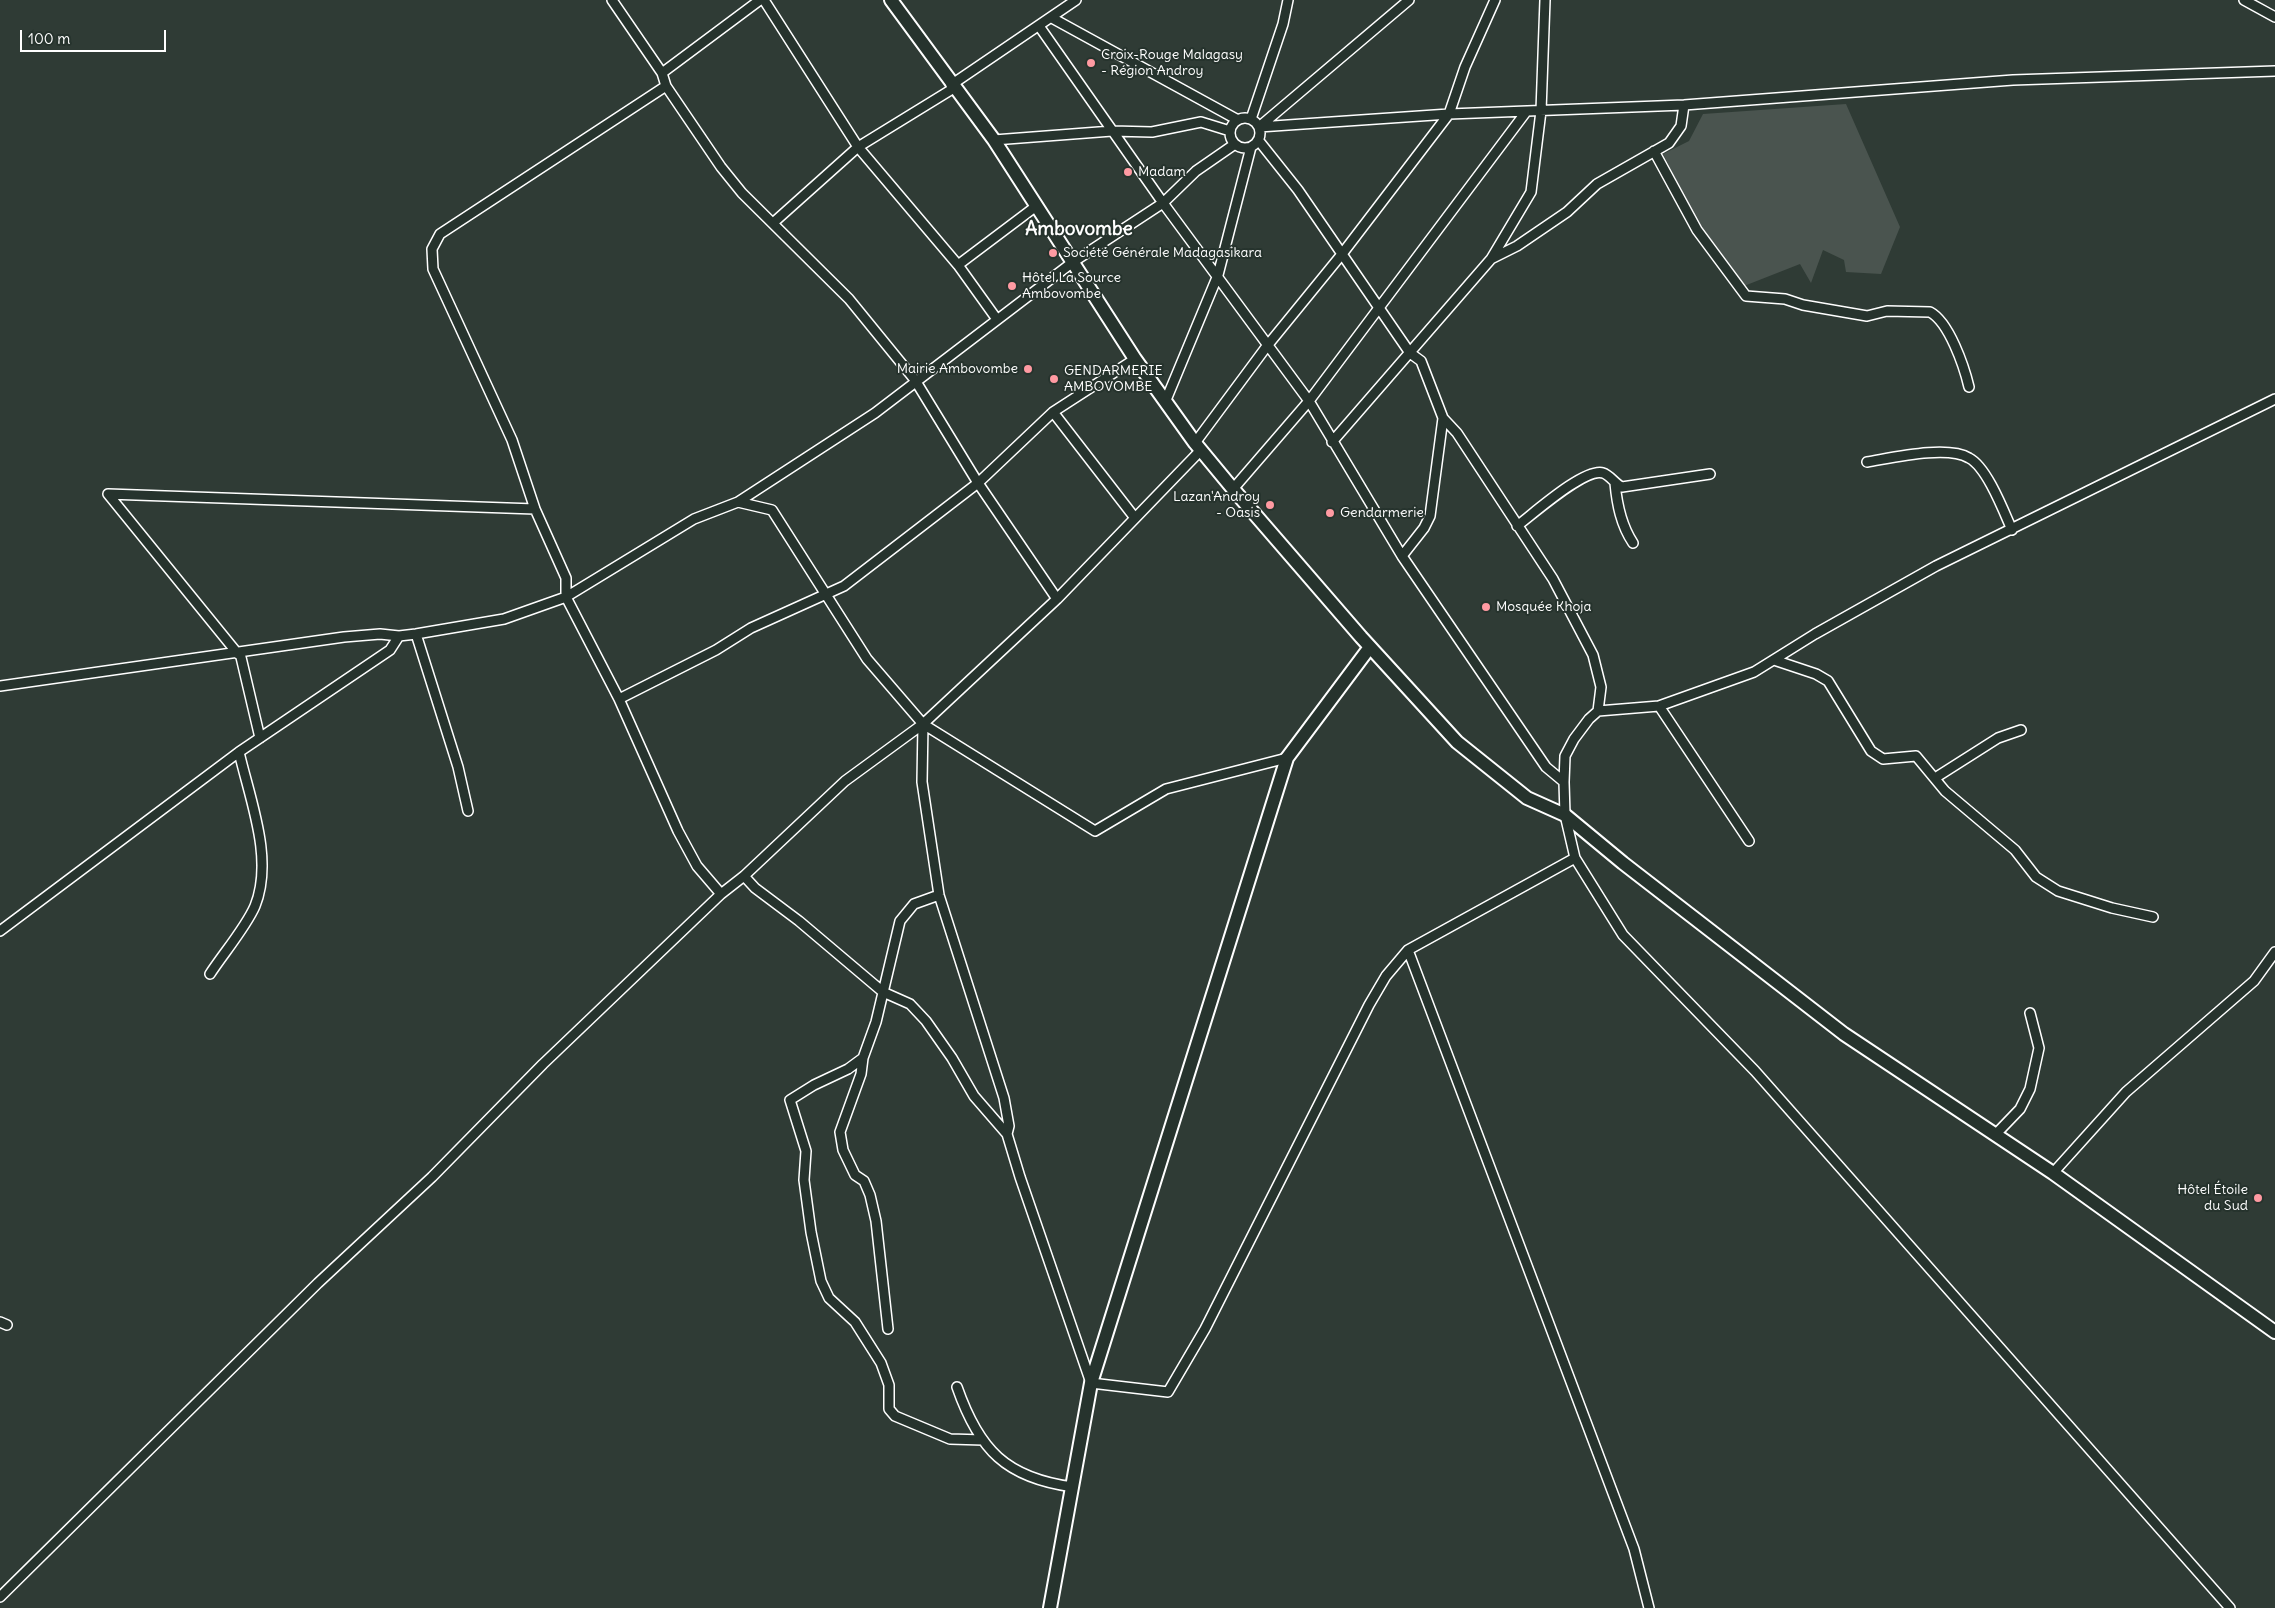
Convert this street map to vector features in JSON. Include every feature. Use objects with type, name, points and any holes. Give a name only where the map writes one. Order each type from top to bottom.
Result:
[{"type":"main road","points":[[891,0],[952,86],[994,140],[1135,359],[1198,446],[1370,647],[1458,742],[1527,798],[1565,815],[1623,863],[1844,1034],[2053,1173],[2275,1332]]},
{"type":"main road","points":[[1050,1608],[1091,1383],[1287,758],[1370,647]]},
{"type":"street","points":[[612,0],[662,73],[666,86],[726,174],[756,209],[774,223],[848,299],[915,380],[978,483],[1057,599]]},
{"type":"street","points":[[662,73],[760,0]]},
{"type":"street","points":[[764,0],[858,147],[958,265],[996,318]]},
{"type":"street","points":[[774,223],[858,147],[952,86],[1076,0]]},
{"type":"street","points":[[1251,119],[1283,24],[1288,0]]},
{"type":"street","points":[[1166,400],[1218,275],[1259,127],[1410,0]]},
{"type":"street","points":[[0,1597],[318,1283],[432,1177],[543,1064],[721,894],[744,876],[845,781],[923,724],[1057,599],[1135,518],[1198,446],[1267,346],[1342,254],[1449,114],[1465,67],[1495,0]]},
{"type":"street","points":[[1332,442],[1491,259],[1531,192],[1541,111],[1546,0]]},
{"type":"street","points":[[2244,0],[2275,17]]},
{"type":"street","points":[[1052,18],[1238,120],[1251,119],[1259,127],[1449,114],[1684,105],[2013,80],[2275,71]]},
{"type":"street","points":[[1040,26],[1112,131],[1218,275],[1267,346],[1309,401],[1402,556],[1546,767],[1564,782]]},
{"type":"street","points":[[666,86],[440,234],[432,248],[433,269],[512,440],[535,509],[566,578],[566,597],[619,699],[678,831],[697,866],[721,894]]},
{"type":"street","points":[[1491,259],[1517,246],[1568,212],[1597,184],[1669,143],[1681,126],[1684,105]]},
{"type":"street","points":[[1233,489],[1309,401],[1526,112]]},
{"type":"street","points":[[1238,120],[1230,131],[1231,138],[1235,144],[1240,147],[1255,144]]},
{"type":"street","points":[[994,140],[1112,131],[1152,132],[1201,122],[1230,131]]},
{"type":"street","points":[[0,686],[344,637],[416,634],[504,620],[566,597],[694,518],[738,502],[875,412],[996,318],[1073,262],[1164,203],[1196,171],[1235,144]]},
{"type":"street","points":[[1255,144],[1298,190],[1410,353],[1421,361],[1443,418],[1457,433],[1553,579],[1593,655],[1601,687],[1598,711]]},
{"type":"street","points":[[1654,151],[1697,230],[1746,296],[1785,299],[1803,305],[1867,316],[1887,311],[1930,312],[1937,315],[1946,330],[1964,368],[1969,386]]},
{"type":"street","points":[[958,265],[1035,206]]},
{"type":"street","points":[[619,699],[716,650],[751,628],[844,586],[978,483],[1053,412],[1135,359]]},
{"type":"street","points":[[2230,1608],[1754,1071],[1623,935],[1575,858],[1565,815],[1564,782],[1565,756],[1574,739],[1589,719],[1598,711],[1659,706],[1754,672],[1815,634],[1936,566],[2275,399]]},
{"type":"street","points":[[1053,412],[1135,518]]},
{"type":"street","points":[[1402,556],[1424,528],[1430,516],[1443,418]]},
{"type":"street","points":[[1867,462],[1901,456],[1949,453],[1970,458],[1981,469],[2012,530]]},
{"type":"street","points":[[1517,526],[1587,476],[1603,473],[1622,487],[1710,474]]},
{"type":"street","points":[[1615,483],[1616,501],[1624,530],[1633,543]]},
{"type":"street","points":[[260,738],[239,653],[108,494],[535,509]]},
{"type":"street","points":[[738,502],[772,510],[867,659],[923,724],[1094,831],[1166,789],[1287,758]]},
{"type":"street","points":[[416,634],[458,767],[468,811]]},
{"type":"street","points":[[0,931],[239,752],[390,650],[399,636]]},
{"type":"street","points":[[1774,660],[1816,674],[1828,681],[1870,752],[1883,759],[1916,756],[1945,790],[2014,850],[2036,877],[2058,891],[2112,908],[2153,917]]},
{"type":"street","points":[[1659,706],[1749,840]]},
{"type":"street","points":[[923,724],[922,782],[939,895],[1004,1098],[1009,1126],[1007,1134]]},
{"type":"street","points":[[1935,778],[1998,738],[2021,730]]},
{"type":"street","points":[[210,974],[254,908],[263,880],[263,854],[239,752]]},
{"type":"street","points":[[744,876],[755,888],[799,921],[883,992],[910,1004],[926,1021],[952,1058],[974,1096],[1007,1134],[1091,1383],[1168,1392],[1205,1329],[1369,1005],[1386,976],[1408,950],[1575,858]]},
{"type":"street","points":[[888,1329],[876,1221],[870,1195],[864,1181],[855,1175],[843,1150],[840,1132],[861,1074],[863,1058],[883,992],[900,921],[914,904],[939,895]]},
{"type":"street","points":[[1408,950],[1634,1549],[1649,1608]]},
{"type":"street","points":[[2053,1173],[2126,1092],[2254,981],[2275,952]]},
{"type":"street","points":[[1995,1135],[2020,1109],[2030,1089],[2040,1048],[2030,1012]]},
{"type":"street","points":[[863,1058],[790,1100],[806,1152],[804,1180],[811,1232],[821,1282],[829,1298],[855,1322],[881,1363],[889,1385],[889,1409],[895,1416],[950,1439],[983,1440]]},
{"type":"street","points":[[957,1387],[967,1416],[998,1460],[1023,1475],[1054,1484],[1073,1487]]},
{"type":"shaded area","points":[[1846,104],[1900,227],[1881,274],[1846,272],[1844,260],[1823,250],[1811,283],[1800,264],[1744,286],[1701,229],[1663,154],[1689,141],[1703,114]]},
{"type":"place","name":"Croix-Rouge Malagasy - Région Androy","points":[[1091,63]]},
{"type":"place","name":"Madam","points":[[1128,172]]},
{"type":"place","name":"Société Générale Madagasikara","points":[[1053,253]]},
{"type":"place","name":"Hôtel La Source Ambovombe","points":[[1012,286]]},
{"type":"place","name":"Mairie Ambovombe","points":[[1028,369]]},
{"type":"place","name":"GENDARMERIE AMBOVOMBE","points":[[1054,379]]},
{"type":"place","name":"Lazan'Androy - Oasis","points":[[1270,505]]},
{"type":"place","name":"Gendarmerie","points":[[1330,513]]},
{"type":"place","name":"Mosquée Khoja","points":[[1486,607]]},
{"type":"place","name":"Hôtel Étoile du Sud","points":[[2258,1198]]},
{"type":"district","name":"Ambovombe","points":[[1079,230]]}]
